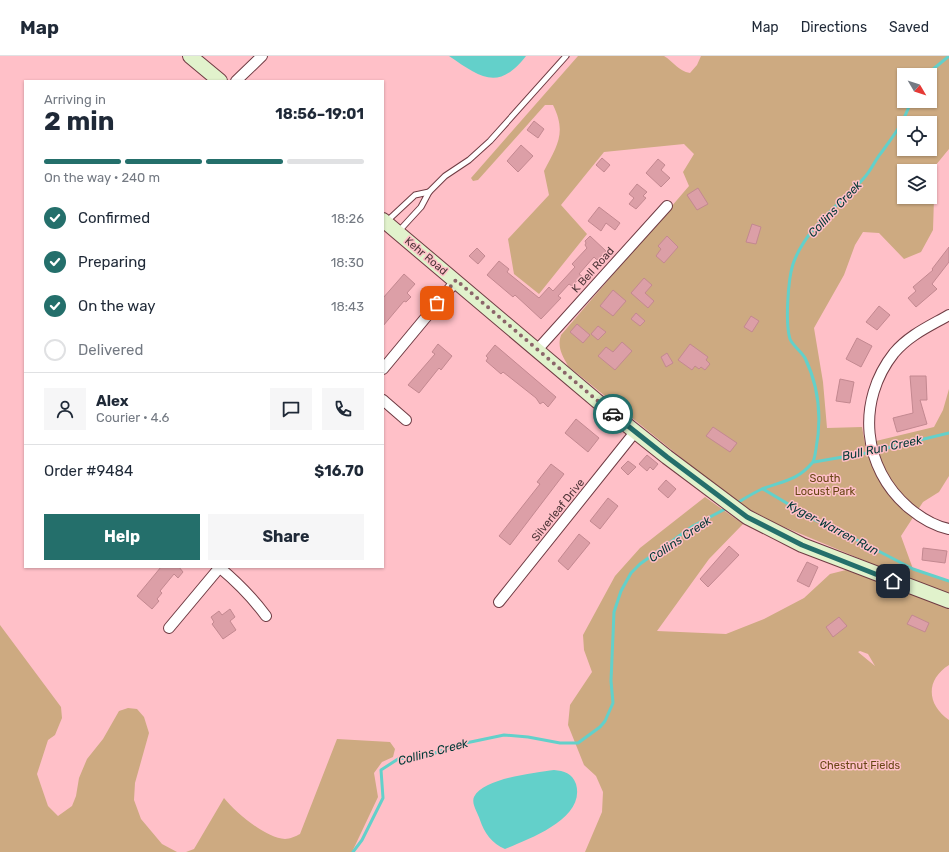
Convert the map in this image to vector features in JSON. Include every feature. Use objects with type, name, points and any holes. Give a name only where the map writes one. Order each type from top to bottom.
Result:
[{"type":"street","points":[[190,56],[219,80]]},
{"type":"street","points":[[237,80],[262,56]]},
{"type":"street","name":"K Bell Road","points":[[537,350],[667,206]]},
{"type":"street","name":"Kehr Road","points":[[384,221],[635,432],[747,517],[802,545],[949,601]]},
{"type":"street","points":[[384,368],[456,280]]},
{"type":"street","points":[[949,315],[925,328],[902,344],[882,372],[870,402],[869,429],[875,459],[888,485],[912,510],[933,524],[949,529]]},
{"type":"street","points":[[384,401],[406,420]]},
{"type":"street","name":"Silverleaf Drive","points":[[499,602],[635,432]]},
{"type":"street","points":[[169,628],[218,568]]},
{"type":"street","points":[[220,568],[245,590],[266,616]]},
{"type":"lane","points":[[398,232],[421,207],[429,192],[445,176],[469,160],[490,141],[566,56]]},
{"type":"lane","points":[[384,221],[415,195],[429,192]]},
{"type":"green space","name":"South Locust Park","points":[[578,56],[664,56],[679,68],[690,73],[697,65],[701,56],[949,56],[949,149],[937,164],[897,164],[897,204],[934,204],[933,230],[921,252],[904,259],[879,233],[863,232],[855,245],[844,275],[814,328],[823,382],[827,428],[862,427],[866,449],[878,447],[876,441],[934,427],[943,410],[949,389],[949,476],[939,492],[923,502],[901,536],[913,569],[949,581],[949,596],[777,524],[747,508],[705,477],[568,366],[562,355],[560,347],[561,335],[689,186],[683,172],[694,154],[684,144],[604,152],[561,205],[587,234],[539,294],[514,274],[508,239],[549,195],[544,171],[556,147],[560,132],[557,115],[553,105],[545,105],[478,180],[473,181],[471,178]]},
{"type":"green space","name":"Chestnut Fields","points":[[705,497],[743,524],[709,559],[657,631],[726,634],[764,619],[804,598],[830,574],[846,570],[949,607],[949,665],[941,671],[936,678],[932,692],[936,707],[949,720],[949,852],[585,852],[602,812],[603,792],[596,776],[584,765],[568,725],[570,705],[592,672],[584,650],[583,635],[615,576],[640,548]],"holes":[[[860,651],[868,654],[875,666],[858,652]]]},
{"type":"green space","points":[[0,625],[61,707],[62,718],[55,735],[48,740],[37,774],[48,806],[58,816],[72,806],[76,796],[79,778],[87,759],[103,739],[119,711],[128,708],[137,709],[144,717],[149,733],[135,783],[134,800],[141,819],[162,844],[177,852],[0,852]]},
{"type":"green space","points":[[337,739],[390,742],[395,749],[393,757],[382,762],[374,773],[378,797],[352,852],[186,852],[194,849],[224,798],[236,811],[252,824],[277,838],[291,838],[300,834]]},
{"type":"water","points":[[449,56],[526,56],[507,74],[498,77],[489,77],[480,75],[470,70]]},
{"type":"water","points":[[554,770],[567,773],[572,777],[576,784],[577,796],[572,808],[553,826],[527,840],[505,849],[500,847],[486,833],[474,806],[474,797],[479,791],[488,785],[498,781]]},
{"type":"building","points":[[534,121],[544,129],[538,138],[527,130]]},
{"type":"building","points":[[521,145],[533,156],[518,172],[507,161]]},
{"type":"building","points":[[602,158],[610,165],[604,172],[596,165]]},
{"type":"building","points":[[658,159],[665,165],[661,170],[670,178],[661,187],[646,173]]},
{"type":"building","points":[[637,184],[647,192],[643,196],[646,198],[636,209],[629,204],[634,198],[629,194]]},
{"type":"building","points":[[698,188],[708,204],[697,210],[687,195]]},
{"type":"building","points":[[599,207],[620,223],[615,230],[606,223],[601,231],[588,221]]},
{"type":"building","points":[[752,224],[761,227],[756,244],[746,242]]},
{"type":"building","points":[[590,236],[606,251],[597,260],[594,257],[579,274],[582,276],[572,286],[569,284],[558,296],[561,298],[541,319],[515,295],[513,297],[487,275],[499,261],[509,269],[507,272],[539,298],[549,287],[553,291],[575,267],[572,264],[587,248],[585,241]]},
{"type":"building","points":[[667,236],[678,247],[664,263],[656,256],[661,249],[658,246]]},
{"type":"building","points":[[949,247],[949,262],[932,284],[937,289],[916,307],[908,298],[916,291],[913,287],[933,270],[932,269]]},
{"type":"building","points":[[477,248],[485,256],[478,264],[469,256]]},
{"type":"building","points":[[404,274],[415,284],[407,293],[411,297],[406,302],[404,301],[384,325],[384,297]]},
{"type":"building","points":[[644,278],[652,285],[645,293],[654,301],[648,308],[631,293]]},
{"type":"building","points":[[613,290],[626,301],[613,316],[600,306]]},
{"type":"building","points":[[879,306],[890,315],[877,330],[866,322]]},
{"type":"building","points":[[636,313],[645,321],[640,326],[631,319]]},
{"type":"building","points":[[751,316],[759,321],[752,332],[744,327]]},
{"type":"building","points":[[577,324],[590,335],[583,343],[570,332]]},
{"type":"building","points":[[598,326],[606,332],[598,340],[591,334]]},
{"type":"building","points":[[857,338],[872,346],[861,367],[846,359]]},
{"type":"building","points":[[622,342],[632,351],[615,370],[598,356],[606,347],[613,352]]},
{"type":"building","points":[[438,344],[452,356],[441,370],[439,368],[419,393],[408,385],[435,354],[432,352]]},
{"type":"building","points":[[690,344],[708,357],[706,360],[710,364],[705,370],[701,367],[699,369],[695,366],[692,370],[678,360]]},
{"type":"building","points":[[495,345],[556,397],[548,407],[543,402],[540,404],[536,398],[503,372],[501,374],[486,361],[488,358],[486,356]]},
{"type":"building","points":[[667,353],[673,363],[666,367],[661,357]]},
{"type":"building","points":[[910,376],[926,376],[927,400],[920,400],[927,424],[897,432],[893,418],[913,413]]},
{"type":"building","points":[[840,379],[854,382],[850,403],[836,401]]},
{"type":"building","points":[[576,419],[599,438],[588,452],[565,433]]},
{"type":"building","points":[[713,427],[737,443],[730,452],[706,436]]},
{"type":"building","points":[[647,455],[658,464],[653,470],[650,467],[647,471],[639,464]]},
{"type":"building","points":[[628,461],[636,467],[628,475],[621,468]]},
{"type":"building","points":[[551,464],[564,474],[510,545],[499,536],[540,484],[537,482]]},
{"type":"building","points":[[666,480],[676,489],[668,498],[658,489]]},
{"type":"building","points":[[608,498],[618,506],[600,529],[590,521]]},
{"type":"building","points":[[579,534],[590,543],[568,570],[558,561]]},
{"type":"building","points":[[729,546],[739,555],[708,587],[700,579]]},
{"type":"building","points":[[923,548],[947,551],[945,563],[922,560]]},
{"type":"building","points":[[807,562],[818,567],[809,587],[797,581]]},
{"type":"building","points":[[160,568],[180,568],[183,572],[178,578],[174,574],[160,591],[162,593],[157,599],[159,601],[152,609],[137,596]]},
{"type":"building","points":[[230,609],[235,617],[230,621],[236,630],[223,639],[212,624],[214,622],[211,617],[219,611],[222,615]]},
{"type":"building","points":[[912,615],[929,623],[925,632],[907,624]]},
{"type":"building","points":[[839,617],[847,626],[833,637],[826,627]]},
{"type":"waterway","name":"Collins Creek","points":[[934,68],[949,56]]},
{"type":"waterway","name":"Collins Creek","points":[[735,504],[762,489],[789,480],[801,474],[814,460],[819,425],[818,402],[810,369],[805,358],[791,342],[788,332],[788,302],[791,271],[799,251],[806,239],[824,217],[855,188],[869,172],[898,128],[908,108]]},
{"type":"waterway","name":"Bull Run Creek","points":[[814,462],[866,453],[949,433]]},
{"type":"waterway","name":"Kyger-Warren Run","points":[[763,489],[815,520],[913,569],[949,581]]},
{"type":"waterway","name":"Collins Creek","points":[[353,852],[362,840],[383,798],[381,770],[398,759],[429,755],[461,744],[504,735],[528,737],[560,743],[578,743],[600,727],[605,721],[613,703],[611,681],[614,612],[621,591],[631,573],[640,564],[693,526],[727,508]]},
{"type":"way so far","points":[[437,303],[456,280],[613,414]]},
{"type":"route","points":[[613,414],[719,497],[747,517],[802,545],[893,581]]}]
